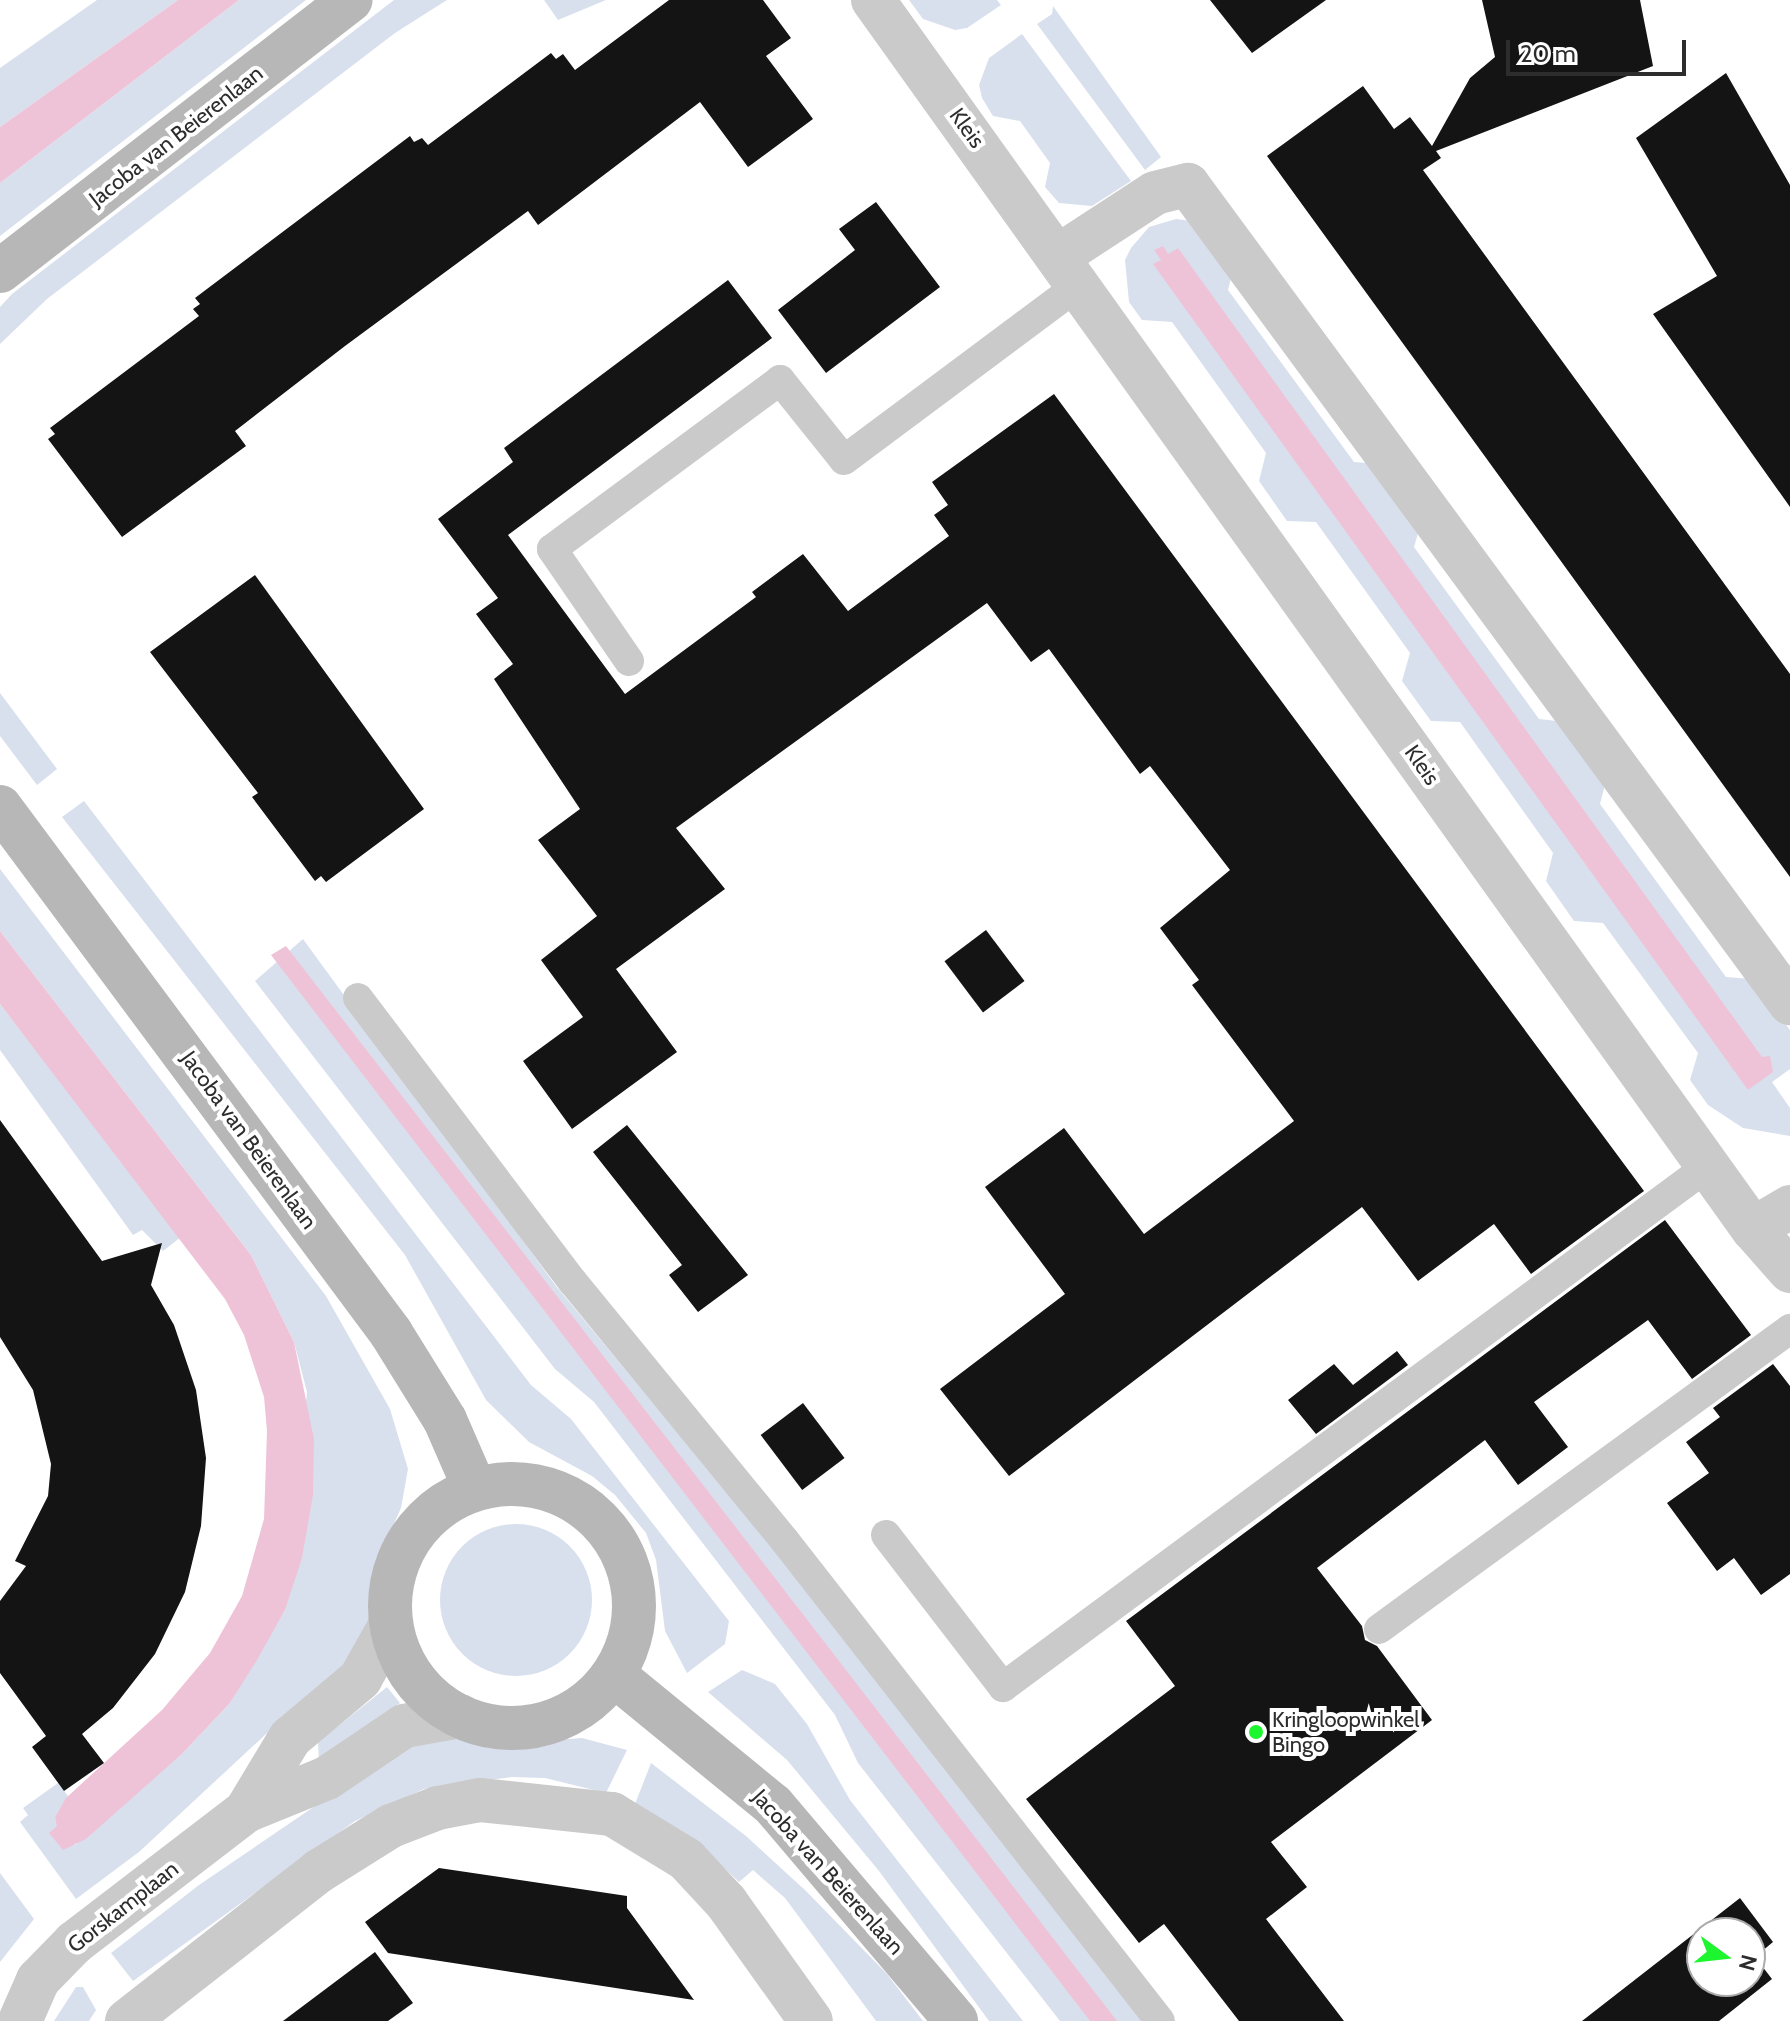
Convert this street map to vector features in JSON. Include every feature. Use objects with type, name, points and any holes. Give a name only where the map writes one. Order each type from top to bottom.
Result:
[{"type":"main road","name":"Jacoba van Beierenlaan","points":[[0,271],[351,0]]},
{"type":"main road","name":"Jacoba van Beierenlaan","points":[[0,807],[391,1333],[445,1420],[475,1489]]},
{"type":"main road","points":[[503,1482],[549,1487],[589,1508],[619,1544],[634,1587],[632,1633],[614,1675],[586,1704],[552,1723],[513,1729],[460,1716],[435,1702],[406,1668],[390,1626],[391,1586],[403,1549],[426,1517],[475,1489],[503,1482]]},
{"type":"main road","name":"Jacoba van Beierenlaan","points":[[614,1675],[773,1805],[956,2021]]},
{"type":"street","name":"Kleis","points":[[873,0],[1070,270],[1753,1229],[1790,1271]]},
{"type":"street","points":[[1070,270],[1155,193],[1188,185],[1790,1003]]},
{"type":"street","points":[[1753,1229],[1790,1207]]},
{"type":"street","name":"Gorskamplaan","points":[[246,1811],[290,1738],[360,1679],[390,1626]]},
{"type":"street","name":"Gorskamplaan","points":[[20,2021],[38,1980],[74,1943],[246,1811],[327,1778],[404,1726],[460,1716]]},
{"type":"street","points":[[127,2021],[319,1871],[391,1826],[438,1808],[480,1800],[521,1801],[612,1814],[686,1859],[726,1902],[811,2021]]},
{"type":"lane","points":[[629,661],[552,549],[780,380],[844,460],[1070,270]]},
{"type":"lane","points":[[358,998],[573,1282],[785,1541],[1160,2021]]},
{"type":"lane","points":[[886,1535],[1003,1687],[1708,1166]]},
{"type":"lane","points":[[1379,1629],[1790,1329]]},
{"type":"shaded area","points":[[97,0],[178,0],[0,127],[0,68]]},
{"type":"shaded area","points":[[178,0],[239,0],[0,183],[0,127]]},
{"type":"shaded area","points":[[239,0],[306,0],[0,236],[0,183]]},
{"type":"shaded area","points":[[394,0],[447,0],[395,33],[47,299],[0,344],[0,307],[12,294]]},
{"type":"shaded area","points":[[544,0],[606,0],[558,20]]},
{"type":"shaded area","points":[[909,0],[997,0],[1001,5],[967,28],[955,30],[923,19]]},
{"type":"shaded area","points":[[1053,6],[1161,157],[1145,170],[1037,24],[1052,14]]},
{"type":"shaded area","points":[[1022,34],[1131,181],[1092,206],[1059,203],[1045,187],[1050,163],[1020,121],[993,116],[982,98],[979,85],[989,58]]},
{"type":"shaded area","points":[[1176,219],[1191,221],[1235,263],[1228,290],[1354,462],[1381,464],[1422,520],[1414,547],[1539,719],[1566,722],[1607,777],[1600,804],[1726,977],[1752,979],[1790,1030],[1790,1069],[1772,1082],[1790,1108],[1790,1136],[1743,1128],[1708,1105],[1690,1080],[1698,1053],[1603,923],[1574,921],[1546,881],[1553,853],[1460,722],[1431,721],[1402,681],[1410,653],[1316,522],[1287,521],[1259,481],[1266,453],[1172,322],[1142,320],[1129,302],[1125,260],[1131,248],[1149,227]]},
{"type":"shaded area","points":[[1163,246],[1168,254],[1178,248],[1762,1057],[1770,1056],[1773,1072],[1748,1090],[1153,264],[1161,260],[1154,250]]},
{"type":"shaded area","points":[[0,693],[57,769],[37,785],[0,736]]},
{"type":"shaded area","points":[[84,801],[531,1385],[571,1419],[729,1621],[725,1644],[687,1673],[665,1631],[656,1560],[646,1533],[615,1495],[592,1476],[529,1442],[486,1400],[405,1255],[62,817]]},
{"type":"shaded area","points":[[0,869],[326,1296],[390,1409],[408,1469],[401,1508],[375,1566],[369,1619],[353,1654],[321,1691],[266,1734],[139,1852],[76,1899],[20,1822],[28,1815],[23,1808],[58,1783],[68,1796],[55,1817],[75,1845],[183,1753],[230,1703],[285,1610],[307,1392],[294,1342],[251,1255],[0,931]]},
{"type":"shaded area","points":[[0,931],[251,1255],[294,1342],[314,1439],[313,1495],[302,1558],[285,1610],[257,1660],[230,1703],[183,1753],[86,1839],[63,1850],[49,1833],[57,1826],[55,1817],[66,1798],[162,1710],[210,1653],[242,1596],[264,1519],[267,1431],[264,1397],[244,1335],[225,1299],[0,1004]]},
{"type":"shaded area","points":[[303,939],[556,1286],[807,1589],[1145,2021],[1060,2021],[858,1763],[835,1715],[594,1402],[555,1369],[255,981]]},
{"type":"shaded area","points":[[286,946],[1117,2021],[1090,2021],[271,955]]},
{"type":"shaded area","points":[[0,1004],[181,1237],[163,1251],[142,1230],[133,1235],[0,1050]]},
{"type":"shaded area","points":[[516,1524],[545,1530],[570,1546],[586,1571],[592,1600],[586,1629],[570,1654],[545,1670],[516,1676],[487,1670],[462,1654],[446,1629],[440,1600],[446,1571],[462,1546],[487,1530]]},
{"type":"shaded area","points":[[742,1670],[775,1684],[807,1724],[850,1800],[1023,2021],[989,2021],[879,1871],[787,1760],[708,1692]]},
{"type":"shaded area","points":[[387,1687],[400,1703],[319,1762],[318,1742]]},
{"type":"shaded area","points":[[464,1736],[505,1744],[582,1738],[627,1750],[606,1793],[545,1778],[512,1777],[424,1789],[355,1821],[133,1981],[111,1953],[199,1885],[396,1751],[425,1737]]},
{"type":"shaded area","points":[[651,1763],[746,1836],[806,1891],[887,1974],[923,2021],[876,2021],[785,1898],[753,1870],[739,1882],[697,1842],[635,1804]]},
{"type":"shaded area","points":[[0,1873],[34,1919],[0,1962]]},
{"type":"shaded area","points":[[76,1987],[83,1987],[96,2010],[89,2021],[54,2021]]},
{"type":"building","points":[[669,0],[763,0],[791,38],[766,56],[813,119],[748,167],[700,102],[538,225],[528,211],[345,346],[235,431],[246,446],[122,537],[48,439],[55,434],[50,428],[199,316],[193,309],[200,304],[195,298],[410,136],[414,142],[422,138],[428,145],[551,53],[556,59],[563,54],[575,70]]},
{"type":"building","points":[[1210,0],[1326,0],[1252,53]]},
{"type":"building","points":[[1482,0],[1640,0],[1653,66],[1436,151],[1441,158],[1423,170],[1790,674],[1790,877],[1267,156],[1363,86],[1394,129],[1410,117],[1432,146],[1470,78],[1495,57]]},
{"type":"building","points":[[1726,73],[1790,185],[1790,507],[1653,314],[1717,276],[1636,138]]},
{"type":"building","points":[[876,202],[940,287],[826,373],[778,310],[855,250],[839,229]]},
{"type":"building","points":[[728,280],[772,338],[508,535],[625,694],[756,597],[752,592],[803,554],[848,611],[949,536],[934,515],[948,505],[932,482],[1054,394],[1644,1191],[1531,1274],[1494,1224],[1418,1281],[1362,1207],[1009,1476],[940,1389],[1065,1294],[985,1187],[1064,1128],[1144,1234],[1294,1121],[1192,985],[1199,980],[1160,928],[1230,870],[1150,766],[1140,774],[1049,649],[1031,662],[987,603],[676,828],[725,889],[616,969],[677,1052],[572,1129],[523,1061],[583,1017],[541,960],[597,916],[538,840],[580,809],[494,679],[513,664],[476,614],[498,598],[438,519],[513,462],[504,448]]},
{"type":"building","points":[[255,575],[424,809],[326,882],[321,876],[315,881],[252,797],[258,793],[150,652]]},
{"type":"building","points":[[986,930],[1025,981],[983,1012],[944,961]]},
{"type":"building","points":[[0,1120],[102,1261],[162,1243],[151,1285],[174,1325],[196,1390],[206,1458],[201,1526],[185,1592],[155,1654],[113,1708],[82,1734],[104,1763],[64,1791],[32,1747],[46,1736],[0,1673],[0,1601],[26,1566],[15,1561],[48,1496],[51,1464],[33,1390],[0,1337]]},
{"type":"building","points":[[627,1125],[748,1275],[698,1312],[669,1275],[682,1265],[593,1152]]},
{"type":"building","points":[[1665,1220],[1751,1335],[1692,1379],[1648,1320],[1534,1402],[1568,1447],[1518,1485],[1485,1440],[1317,1568],[1362,1626],[1365,1640],[1377,1646],[1432,1720],[1271,1842],[1307,1887],[1266,1919],[1344,2021],[1239,2021],[1164,1924],[1139,1943],[1026,1799],[1175,1686],[1126,1621]]},
{"type":"building","points":[[1397,1351],[1408,1365],[1316,1434],[1288,1400],[1334,1364],[1353,1385]]},
{"type":"building","points":[[1773,1364],[1790,1386],[1790,1574],[1761,1595],[1734,1558],[1717,1571],[1667,1503],[1709,1473],[1686,1442],[1720,1417],[1713,1408]]},
{"type":"building","points":[[803,1403],[845,1458],[802,1490],[761,1435]]},
{"type":"building","points":[[439,1868],[627,1896],[627,1908],[694,2000],[388,1953],[365,1922]]},
{"type":"building","points":[[1740,1898],[1754,1917],[1716,1917]]},
{"type":"building","points":[[1766,1933],[1773,1942],[1766,1948]]},
{"type":"building","points":[[1686,1940],[1686,1997],[1749,1997],[1719,2021],[1582,2021]]},
{"type":"building","points":[[375,1952],[413,2003],[388,2021],[283,2021]]},
{"type":"place","name":"Kringloopwinkel Bingo","points":[[1256,1732]]}]
